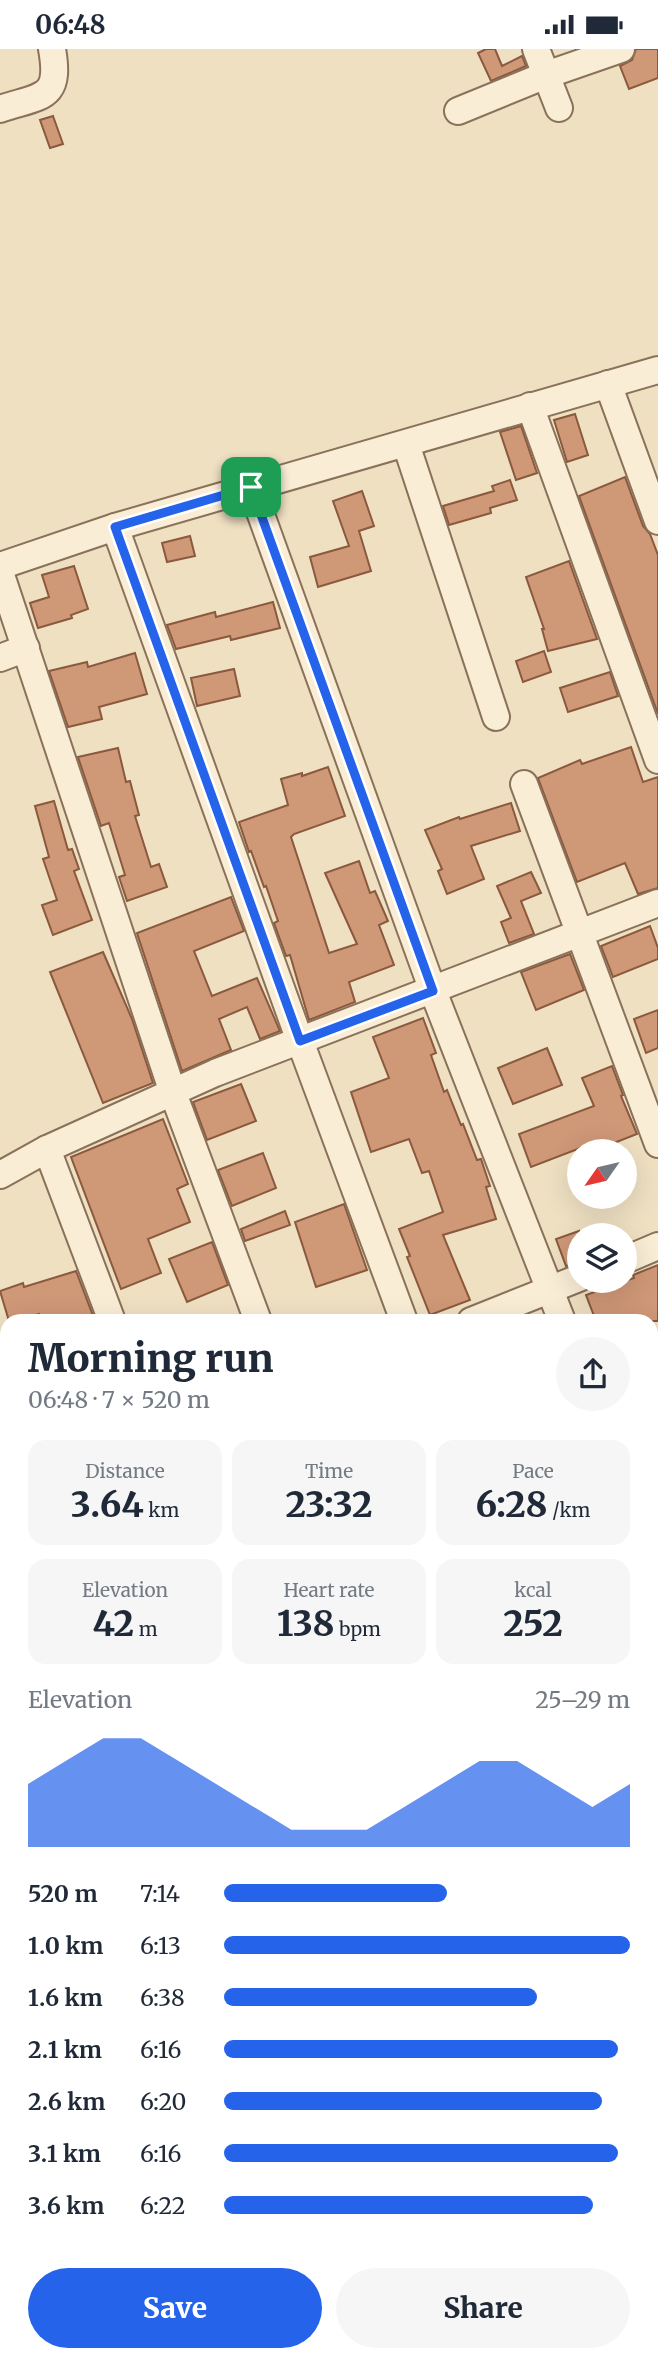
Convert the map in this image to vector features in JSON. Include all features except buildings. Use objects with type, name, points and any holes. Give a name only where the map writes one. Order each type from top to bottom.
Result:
[{"type":"street","points":[[0,109],[43,95],[49,90],[56,72],[52,49]]},
{"type":"street","points":[[536,49],[559,108]]},
{"type":"street","points":[[458,111],[546,75],[621,49]]},
{"type":"street","points":[[0,566],[115,527],[658,370]]},
{"type":"street","points":[[608,384],[658,521]]},
{"type":"street","points":[[530,406],[658,760]]},
{"type":"street","points":[[406,444],[496,717]]},
{"type":"street","points":[[251,487],[433,991],[560,1314]]},
{"type":"street","points":[[115,527],[401,1314]]},
{"type":"street","points":[[0,572],[173,1093],[255,1314]]},
{"type":"street","points":[[0,658],[26,649]]},
{"type":"street","points":[[524,784],[658,1144]]},
{"type":"street","points":[[0,1174],[47,1149],[215,1073],[658,903]]},
{"type":"street","points":[[47,1149],[109,1314]]},
{"type":"street","points":[[637,1255],[658,1246]]},
{"type":"street","points":[[489,1314],[567,1283]]},
{"type":"route","points":[[251,487],[433,991],[300,1041],[115,527],[251,487]]}]
